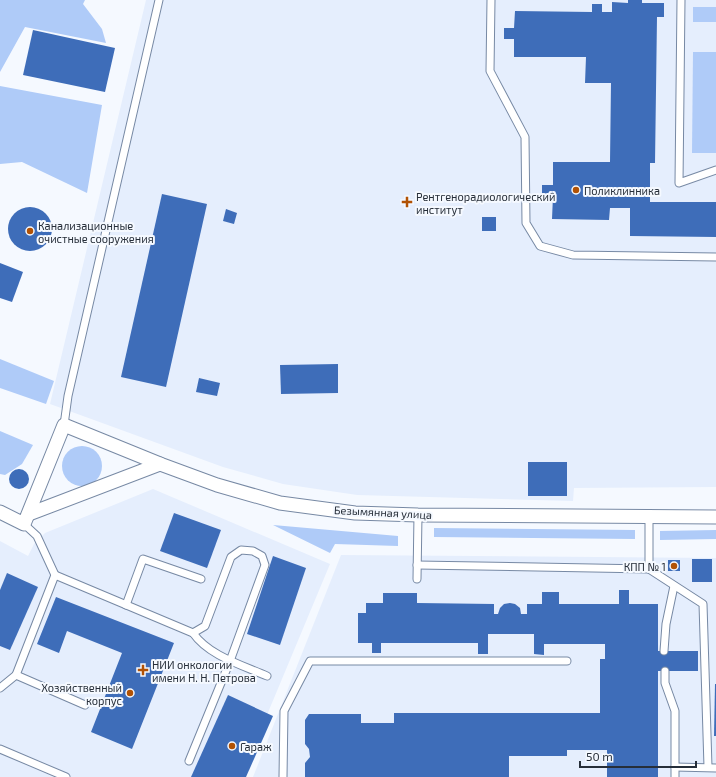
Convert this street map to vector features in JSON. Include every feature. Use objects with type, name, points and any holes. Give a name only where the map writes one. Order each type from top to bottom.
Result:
[{"type":"street","name":"Безымянная улица","points":[[64,425],[160,464],[217,485],[280,503],[355,513],[418,516],[716,517]]},
{"type":"street","points":[[27,519],[64,425]]},
{"type":"street","points":[[0,512],[27,519],[160,464]]},
{"type":"lane","points":[[64,425],[68,396],[160,0]]},
{"type":"lane","points":[[491,0],[490,71],[525,137],[526,223],[540,246],[573,255],[716,257]]},
{"type":"lane","points":[[681,0],[679,183],[716,170]]},
{"type":"lane","points":[[417,579],[418,516]]},
{"type":"lane","points":[[649,517],[649,569]]},
{"type":"lane","points":[[27,519],[37,536],[55,575],[193,633],[201,644],[230,661],[267,676]]},
{"type":"lane","points":[[189,762],[230,661],[265,565],[262,556],[253,552],[241,550],[231,557],[205,626],[193,633]]},
{"type":"lane","points":[[126,605],[143,559],[201,579]]},
{"type":"lane","points":[[417,565],[649,569],[703,604],[708,767]]},
{"type":"lane","points":[[0,688],[16,675],[55,575]]},
{"type":"lane","points":[[664,651],[666,624],[674,586]]},
{"type":"lane","points":[[283,777],[284,711],[310,661],[567,661]]},
{"type":"lane","points":[[665,671],[665,683],[675,712],[675,777]]},
{"type":"lane","points":[[16,675],[85,705]]},
{"type":"lane","points":[[0,749],[66,777]]},
{"type":"lane","points":[[675,767],[716,768]]},
{"type":"shaded area","points":[[0,0],[85,0],[83,4],[102,29],[106,43],[25,27],[0,72]]},
{"type":"shaded area","name":"Рентгенорадиологический институт","points":[[146,0],[716,0],[716,487],[574,488],[573,501],[357,495],[283,484],[223,467],[50,404]]},
{"type":"shaded area","points":[[693,7],[716,7],[716,22],[693,22]]},
{"type":"shaded area","points":[[693,52],[716,52],[716,153],[692,153]]},
{"type":"shaded area","points":[[0,86],[102,105],[87,193],[22,162],[0,164]]},
{"type":"shaded area","points":[[0,359],[54,381],[46,404],[0,388]]},
{"type":"shaded area","points":[[0,431],[33,445],[22,464],[5,475],[0,474]]},
{"type":"shaded area","points":[[86,446],[93,449],[99,455],[102,466],[101,474],[93,483],[86,486],[78,486],[71,483],[63,474],[62,462],[65,455],[74,447]]},
{"type":"shaded area","name":"НИИ онкологии имени Н. Н. Петрова","points":[[153,489],[330,564],[241,777],[0,777],[0,541],[28,556],[34,544],[45,533]]},
{"type":"shaded area","points":[[273,525],[398,536],[398,546],[335,544],[330,553]]},
{"type":"shaded area","points":[[434,528],[635,530],[635,539],[434,537]]},
{"type":"shaded area","points":[[716,530],[716,539],[660,540],[660,531]]},
{"type":"shaded area","points":[[341,555],[716,558],[716,777],[253,777]]},
{"type":"building","points":[[628,0],[642,0],[642,3],[664,3],[664,17],[657,17],[655,163],[650,163],[650,202],[716,202],[716,237],[630,236],[630,208],[610,208],[609,220],[552,219],[553,196],[542,195],[542,185],[553,185],[553,162],[610,162],[611,83],[585,83],[586,57],[514,57],[514,39],[504,39],[504,28],[514,28],[515,11],[592,12],[592,4],[602,4],[602,12],[612,12],[612,2],[628,3]]},
{"type":"building","points":[[33,30],[115,48],[105,92],[23,75]]},
{"type":"building","points":[[162,194],[207,204],[166,387],[121,377]]},
{"type":"building","name":"Канализационные очистные сооружения","points":[[30,207],[42,211],[48,217],[52,229],[48,241],[42,247],[30,251],[18,247],[12,241],[8,229],[12,217],[18,211]]},
{"type":"building","points":[[226,209],[237,213],[234,224],[223,221]]},
{"type":"building","points":[[482,217],[496,217],[496,231],[482,231]]},
{"type":"building","points":[[0,263],[23,272],[12,302],[0,298]]},
{"type":"building","points":[[338,364],[338,393],[281,394],[280,365]]},
{"type":"building","points":[[199,378],[220,383],[217,396],[196,392]]},
{"type":"building","points":[[528,462],[567,462],[567,496],[528,496]]},
{"type":"building","points":[[19,469],[26,472],[29,479],[26,486],[19,489],[12,486],[9,479],[12,472]]},
{"type":"building","points":[[174,513],[221,530],[207,568],[160,551]]},
{"type":"building","points":[[273,556],[306,568],[280,645],[247,634]]},
{"type":"building","points":[[692,559],[712,559],[712,582],[692,582]]},
{"type":"building","name":"КПП № 1","points":[[668,560],[680,560],[680,571],[668,571]]},
{"type":"building","points":[[7,573],[38,587],[10,650],[0,646],[0,590]]},
{"type":"building","points":[[619,590],[629,590],[629,604],[658,604],[658,651],[698,651],[698,671],[658,671],[658,777],[607,777],[607,750],[567,750],[567,756],[509,756],[509,777],[305,777],[305,763],[310,757],[309,749],[305,744],[305,720],[309,714],[361,714],[361,723],[394,723],[394,713],[600,713],[600,659],[605,659],[605,644],[544,644],[544,655],[534,654],[534,634],[488,634],[488,654],[478,654],[478,643],[381,643],[381,653],[372,653],[372,643],[358,643],[358,613],[366,613],[366,603],[383,603],[383,593],[417,593],[417,603],[494,604],[494,614],[498,614],[500,608],[504,604],[510,603],[515,604],[520,608],[521,614],[527,614],[527,604],[542,604],[542,592],[559,592],[559,604],[619,604]]},
{"type":"building","name":"Хозяйственный корпус","points":[[56,597],[174,643],[132,749],[91,732],[122,653],[67,631],[59,653],[37,644]]},
{"type":"building","points":[[715,684],[716,736],[714,736]]},
{"type":"building","name":"Гараж","points":[[228,695],[273,716],[246,777],[191,777]]},
{"type":"place","name":"Поликлинника","points":[[576,190]]},
{"type":"place","name":"Рентгенорадиологический институт","points":[[407,202]]},
{"type":"place","name":"Канализационные очистные сооружения","points":[[30,231]]},
{"type":"place","name":"КПП № 1","points":[[674,566]]},
{"type":"place","name":"НИИ онкологии имени Н. Н. Петрова","points":[[143,670]]},
{"type":"place","name":"Хозяйственный корпус","points":[[130,693]]},
{"type":"place","name":"Гараж","points":[[232,746]]}]
